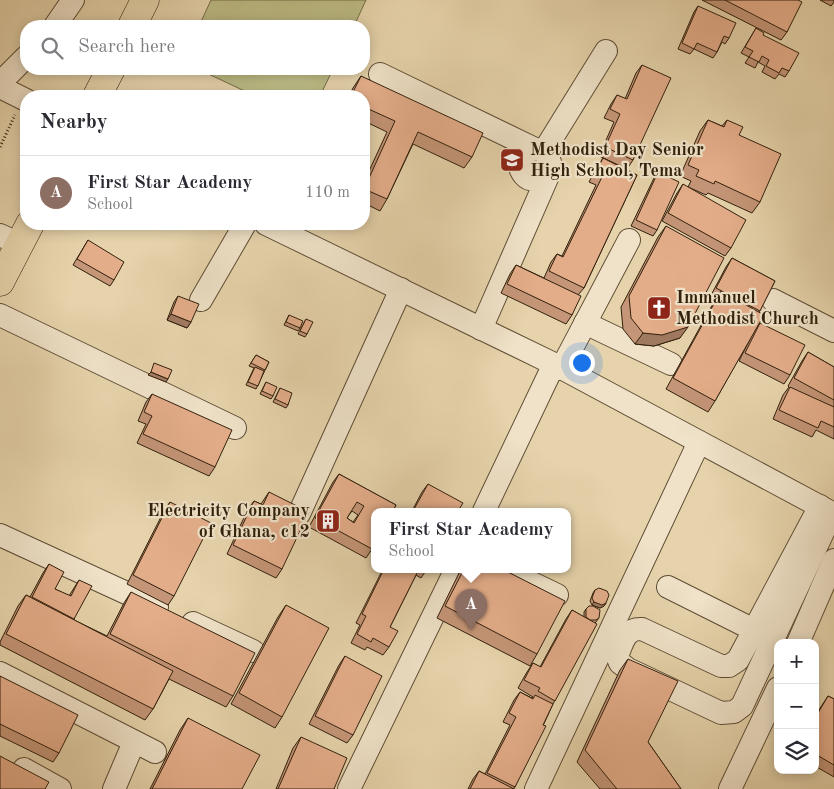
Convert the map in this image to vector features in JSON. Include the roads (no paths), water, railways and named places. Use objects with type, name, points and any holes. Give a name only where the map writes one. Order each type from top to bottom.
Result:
[{"type":"main road","points":[[135,20],[146,0]]},
{"type":"main road","points":[[100,90],[108,75]]},
{"type":"main road","points":[[0,282],[17,234]]},
{"type":"street","points":[[59,20],[73,0]]},
{"type":"street","points":[[481,329],[546,177],[537,180],[527,178],[521,170],[520,161],[526,152],[539,150],[606,51]]},
{"type":"street","points":[[20,63],[0,85],[20,98]]},
{"type":"street","points":[[380,74],[539,150]]},
{"type":"street","points":[[201,300],[242,230]]},
{"type":"street","points":[[278,230],[558,367],[829,511],[764,634],[742,706],[734,712],[721,713],[628,669],[620,663],[617,656],[627,633],[634,629],[642,629],[722,666],[729,666],[738,660],[764,634]]},
{"type":"street","points":[[486,508],[558,367],[584,323],[628,240]]},
{"type":"street","points":[[299,514],[401,289]]},
{"type":"street","points":[[774,300],[834,331]]},
{"type":"street","points":[[0,315],[235,428]]},
{"type":"street","points":[[584,323],[672,364]]},
{"type":"street","points":[[536,789],[699,442]]},
{"type":"street","points":[[0,536],[254,651]]},
{"type":"street","points":[[800,639],[834,560]]},
{"type":"street","points":[[349,789],[454,573]]},
{"type":"street","points":[[511,573],[557,595]]},
{"type":"street","points":[[668,587],[764,634]]},
{"type":"street","points":[[0,674],[155,752]]},
{"type":"street","points":[[730,789],[774,696]]},
{"type":"street","points":[[114,789],[134,742]]},
{"type":"street","points":[[24,769],[60,789]]},
{"type":"place","name":"Methodist Day Senior High School, Tema","points":[[512,160]]},
{"type":"place","name":"Immanuel Methodist Church","points":[[659,308]]},
{"type":"place","name":"Electricity Company of Ghana, c12","points":[[328,521]]},
{"type":"place","name":"First Star Academy","points":[[471,630]]}]
